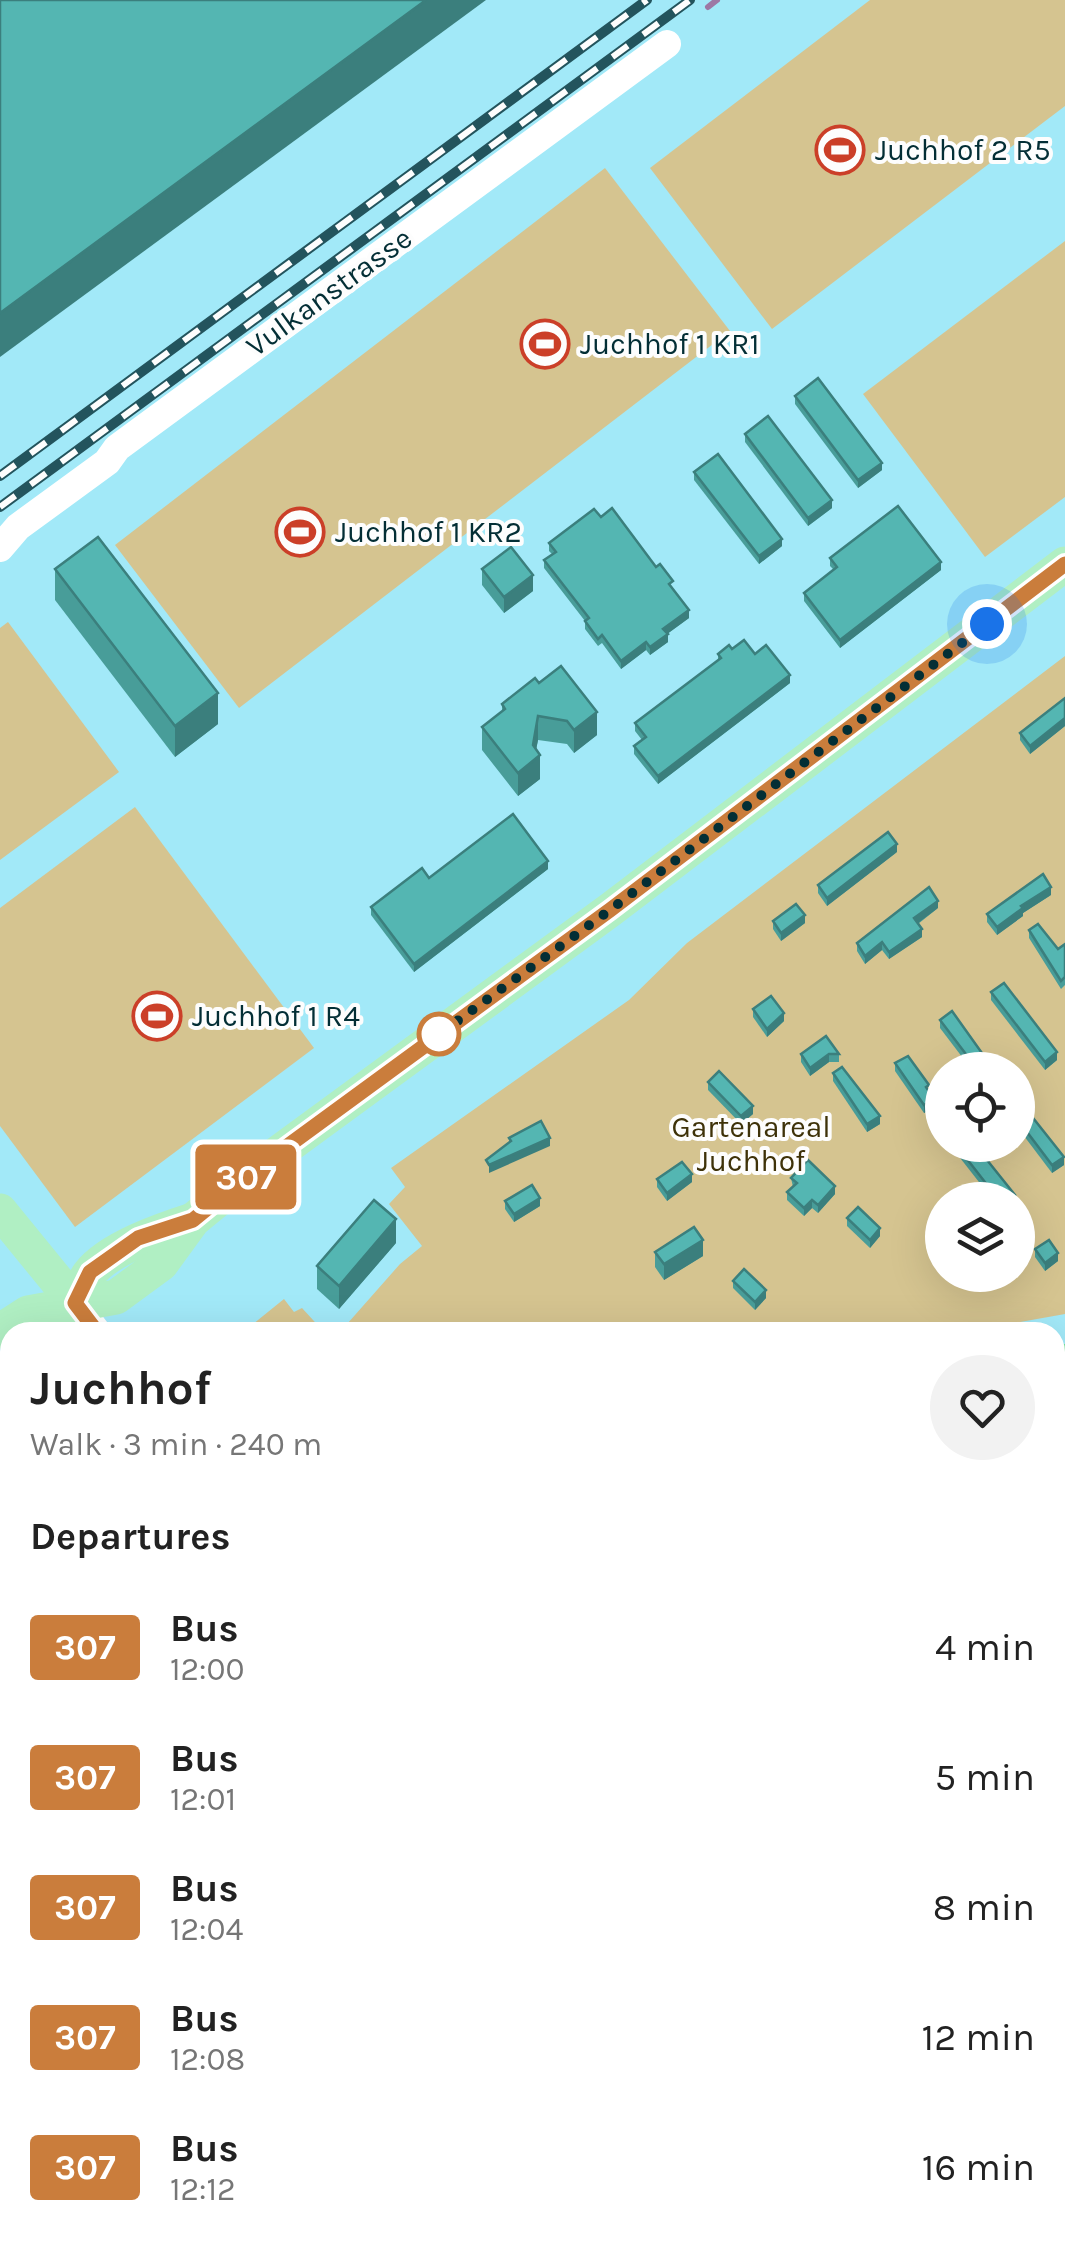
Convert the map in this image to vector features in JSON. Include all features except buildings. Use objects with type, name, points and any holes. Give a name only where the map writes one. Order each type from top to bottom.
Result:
[{"type":"main road","points":[[75,1303],[90,1272],[138,1238],[193,1220],[1065,564]]},
{"type":"main road","points":[[0,1211],[75,1303]]},
{"type":"main road","points":[[14,1322],[28,1312],[75,1303]]},
{"type":"street","name":"Vulkanstrasse","points":[[0,548],[18,527],[106,462],[117,448],[668,44]]},
{"type":"street","points":[[75,1303],[89,1322]]},
{"type":"green space","name":"Juchhof 2 R5","points":[[870,0],[1065,0],[1065,106],[772,329],[650,168]]},
{"type":"green space","points":[[605,168],[730,331],[239,708],[115,545]]},
{"type":"green space","points":[[1065,241],[1065,497],[985,557],[863,394]]},
{"type":"green space","points":[[8,622],[119,772],[0,860],[0,628]]},
{"type":"green space","name":"Gartenareal Juchhof","points":[[1065,656],[1065,1314],[1021,1322],[349,1322],[400,1264],[422,1246],[389,1204],[405,1187],[391,1168],[629,1000],[687,943]]},
{"type":"green space","name":"Juchhof 1 R4","points":[[135,807],[314,1048],[75,1227],[0,1126],[0,908]]},
{"type":"green space","points":[[284,1299],[294,1312],[302,1308],[315,1322],[255,1322]]},
{"type":"waterway","points":[[708,7],[717,0]]},
{"type":"railway","points":[[0,476],[647,0]]},
{"type":"railway","points":[[0,507],[690,0]]},
{"type":"bus line","name":"307","points":[[89,1322],[75,1303],[90,1272],[138,1238],[193,1220],[1065,564]]},
{"type":"place","name":"Juchhof 2 R5","points":[[840,150]]},
{"type":"place","name":"Juchhof 1 KR1","points":[[545,344]]},
{"type":"place","name":"Juchhof 1 KR2","points":[[300,532]]},
{"type":"place","name":"Juchhof 1 R4","points":[[157,1016]]},
{"type":"route","points":[[439,1034],[434,1038],[610,910],[987,624]]}]
